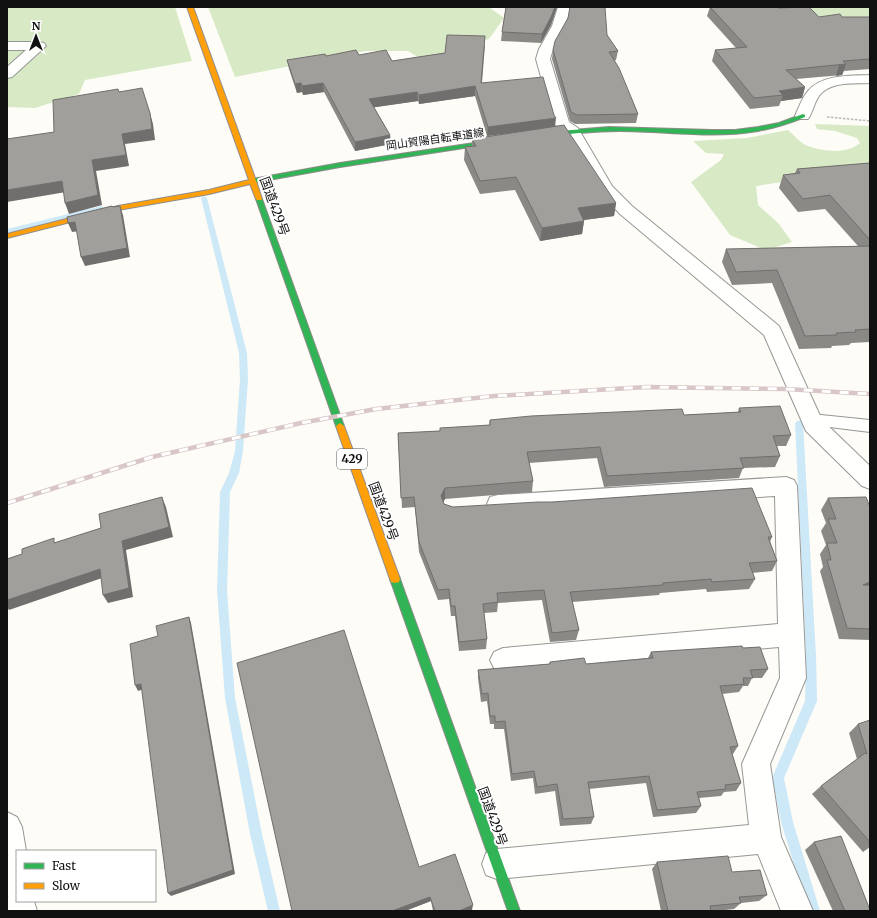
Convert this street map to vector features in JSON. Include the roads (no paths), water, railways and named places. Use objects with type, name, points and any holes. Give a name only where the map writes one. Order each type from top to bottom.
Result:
[{"type":"main road","name":"国道429号","points":[[190,7],[514,911]]},
{"type":"main road","points":[[527,138],[573,131],[619,129],[682,133],[740,132],[781,125],[803,116]]},
{"type":"main road","name":"岡山賀陽自転車道線","points":[[7,236],[118,208],[209,192],[253,181],[384,158],[512,140]]},
{"type":"street","points":[[564,7],[559,26],[546,49],[543,59],[545,71],[562,124],[573,131],[590,164],[606,188],[626,210],[772,331],[814,425],[870,480]]},
{"type":"street","points":[[7,46],[39,46],[7,74]]},
{"type":"street","points":[[803,116],[815,92],[823,86],[834,82],[870,79]]},
{"type":"street","points":[[477,506],[786,486],[793,678],[756,764],[766,838],[797,911]]},
{"type":"street","points":[[502,660],[791,634]]},
{"type":"street","points":[[7,827],[16,884]]},
{"type":"street","points":[[496,864],[766,838]]},
{"type":"lane","points":[[812,420],[870,426]]},
{"type":"waterway","points":[[204,198],[243,353],[244,379],[239,451],[234,473],[225,492],[222,591],[230,698],[256,834],[274,911]]},
{"type":"waterway","points":[[7,231],[101,208]]},
{"type":"waterway","points":[[799,423],[811,656],[811,701],[778,778],[787,822],[814,911]]},
{"type":"railway","points":[[7,503],[152,457],[301,423],[376,409],[494,396],[647,387],[786,389],[870,394]]}]
